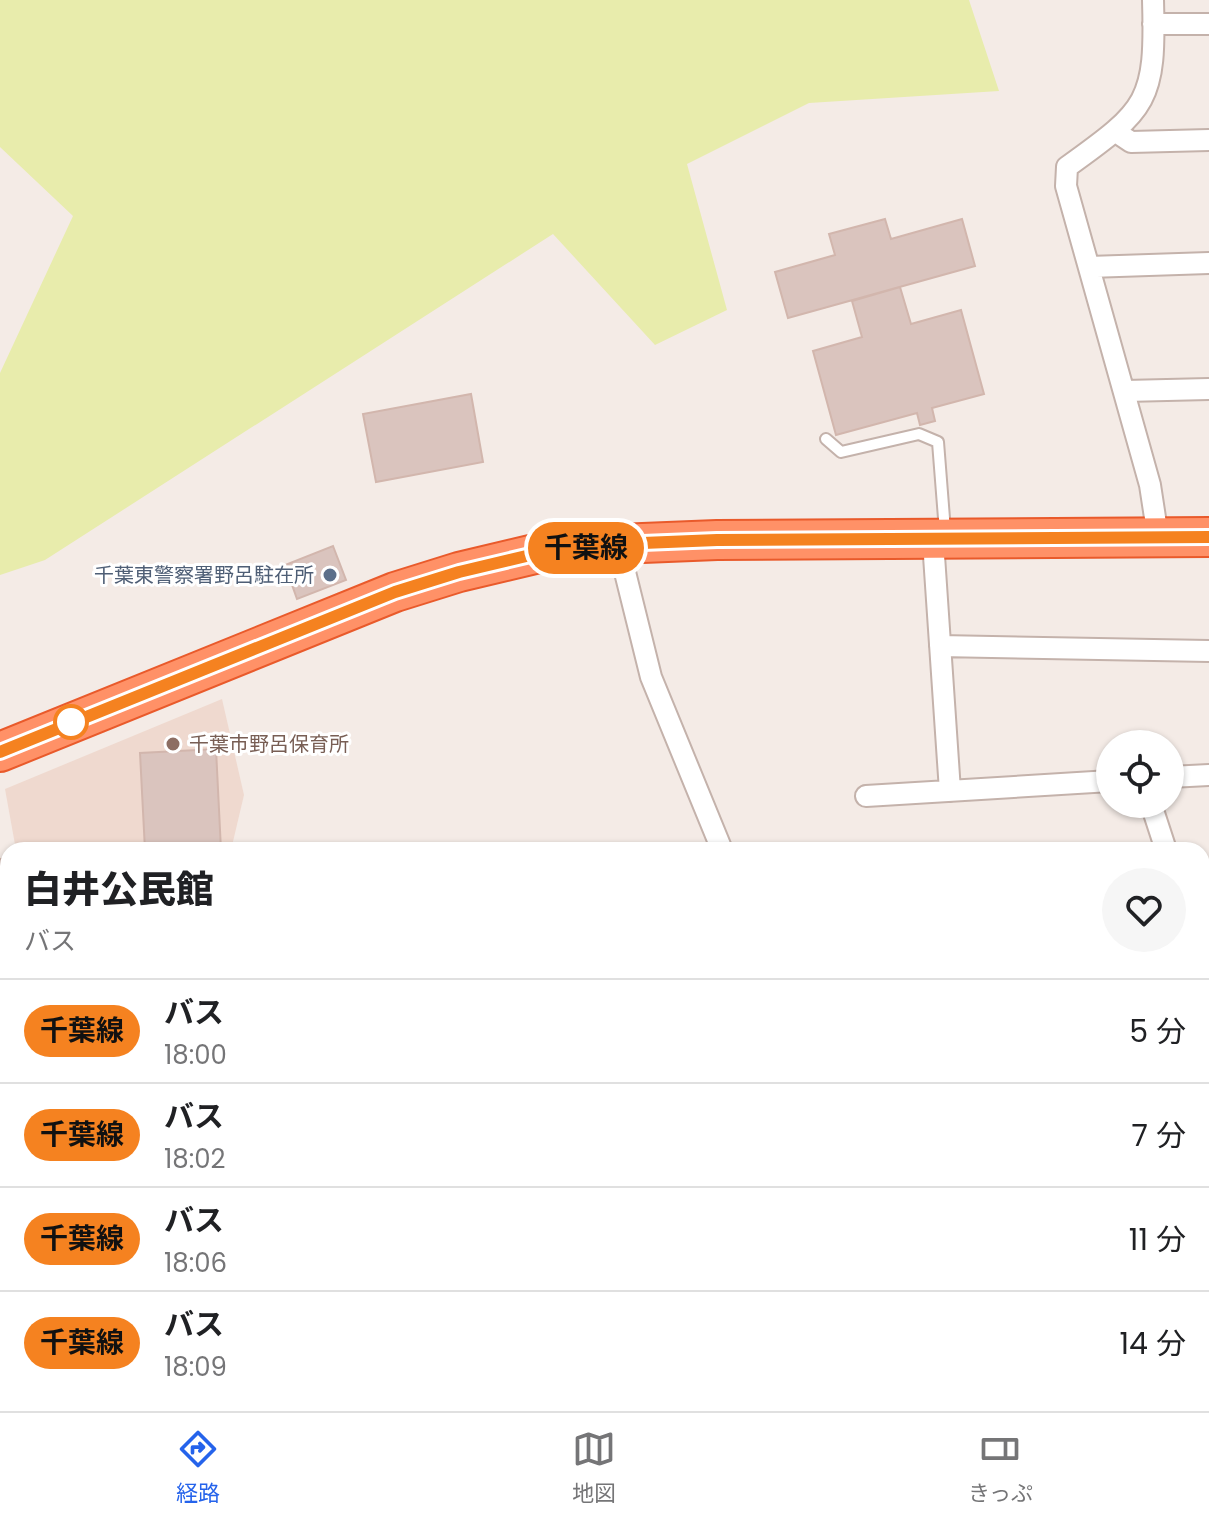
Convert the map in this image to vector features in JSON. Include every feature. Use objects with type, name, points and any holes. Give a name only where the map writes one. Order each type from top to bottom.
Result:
[{"type":"highway","points":[[0,752],[395,592],[459,572],[539,553],[618,544],[717,540],[1209,537]]},
{"type":"street","points":[[1153,0],[1152,76],[1144,102],[1116,132],[1067,167],[1066,186],[1150,485],[1158,537]]},
{"type":"street","points":[[1153,24],[1209,24]]},
{"type":"street","points":[[1116,132],[1131,142],[1209,140]]},
{"type":"street","points":[[1089,267],[1209,263]]},
{"type":"street","points":[[1125,391],[1209,389]]},
{"type":"street","points":[[940,540],[940,646],[950,791]]},
{"type":"street","points":[[618,544],[651,677],[719,842]]},
{"type":"street","points":[[940,646],[1209,651]]},
{"type":"street","points":[[1184,776],[1209,775]]},
{"type":"street","points":[[866,796],[1096,782]]},
{"type":"street","points":[[1156,818],[1163,842]]},
{"type":"lane","points":[[826,439],[841,452],[919,434],[938,442],[940,540]]},
{"type":"shaded area","name":"千葉市野呂保育所","points":[[222,699],[244,795],[233,842],[15,842],[5,789]]},
{"type":"green space","points":[[0,0],[969,0],[999,91],[809,103],[687,164],[727,310],[655,345],[553,234],[45,560],[0,575],[0,373],[73,216],[0,147]]},
{"type":"building","points":[[885,219],[891,239],[962,219],[975,266],[788,318],[775,272],[835,255],[829,234]]},
{"type":"building","points":[[900,287],[911,324],[961,310],[984,394],[932,408],[935,421],[920,425],[917,413],[836,435],[813,351],[862,337],[852,301]]},
{"type":"building","points":[[471,394],[483,462],[376,482],[363,414]]},
{"type":"building","points":[[333,546],[346,580],[297,599],[285,565]]},
{"type":"building","points":[[216,749],[221,842],[145,842],[140,753]]},
{"type":"bus line","name":"千葉線","points":[[0,752],[395,592],[459,572],[539,553],[618,544],[717,540],[1209,537]]},
{"type":"place","name":"千葉東警察署野呂駐在所","points":[[330,575]]},
{"type":"place","name":"千葉市野呂保育所","points":[[173,744]]}]
